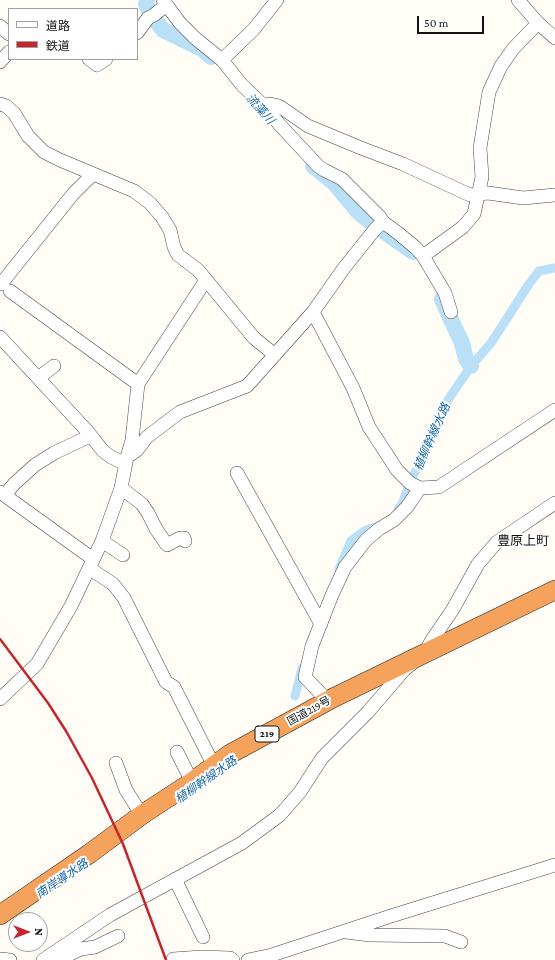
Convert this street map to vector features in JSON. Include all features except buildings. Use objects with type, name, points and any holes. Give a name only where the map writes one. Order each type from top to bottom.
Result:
[{"type":"highway","name":"国道219号","points":[[0,915],[230,754],[326,702],[555,590]]},
{"type":"street","points":[[222,60],[254,29],[277,0]]},
{"type":"street","points":[[518,0],[538,23],[555,38]]},
{"type":"street","points":[[138,33],[151,16],[165,3],[180,23],[195,38],[222,60],[242,85],[264,106],[318,166],[342,179],[380,217],[383,222],[416,248],[423,256],[445,293],[451,312]]},
{"type":"street","points":[[423,256],[463,228],[474,214],[482,178],[480,148],[488,92],[501,66],[513,49],[538,23]]},
{"type":"street","points":[[0,26],[8,33]]},
{"type":"street","points":[[0,62],[8,53]]},
{"type":"street","points":[[90,60],[97,65],[104,60]]},
{"type":"street","points":[[0,104],[6,106],[14,113],[28,136],[44,152],[134,191],[150,203],[166,224],[178,255],[198,270],[254,338],[275,355]]},
{"type":"street","points":[[264,106],[270,104],[279,106],[308,126],[403,164],[470,195],[488,193],[523,198],[555,195]]},
{"type":"street","points":[[93,174],[73,194],[6,287],[138,384]]},
{"type":"street","points":[[0,337],[107,454],[119,462],[126,460],[137,450],[147,437],[180,412],[247,386],[313,312],[344,268],[376,228],[383,222]]},
{"type":"street","points":[[0,699],[37,664],[72,606],[102,541],[121,488],[126,460],[132,440],[138,384],[206,280]]},
{"type":"street","points":[[313,312],[353,388],[369,428],[397,470],[410,483],[420,488],[439,487],[555,410]]},
{"type":"street","points":[[38,378],[54,366]]},
{"type":"street","points":[[90,436],[35,464],[2,494],[91,564],[113,584],[124,598],[166,682],[174,687],[214,766]]},
{"type":"street","points":[[237,473],[321,624]]},
{"type":"street","points":[[121,488],[142,504],[156,530],[167,545],[180,538],[184,538],[185,541]]},
{"type":"street","points":[[326,702],[322,695],[305,677],[312,646],[332,595],[345,567],[366,540],[394,520],[407,507],[420,488]]},
{"type":"street","points":[[42,960],[110,915],[242,843],[280,816],[300,792],[322,758],[368,712],[404,670],[424,654],[453,609],[478,564],[496,542],[555,503]]},
{"type":"street","points":[[102,541],[123,555]]},
{"type":"street","points":[[177,752],[192,782]]},
{"type":"street","points":[[116,763],[126,790],[136,806],[144,814]]},
{"type":"street","points":[[248,960],[272,955],[555,864]]},
{"type":"street","points":[[175,879],[203,937]]},
{"type":"street","points":[[343,932],[370,935],[445,936],[461,942]]},
{"type":"street","points":[[55,960],[81,948],[96,947],[118,936]]},
{"type":"street","points":[[173,959],[202,957],[230,958],[232,960]]},
{"type":"street","points":[[0,959],[10,960]]},
{"type":"waterway","name":"流藻川","points":[[147,0],[146,4],[150,13],[163,30],[202,49],[211,57]]},
{"type":"waterway","name":"流藻川","points":[[313,166],[334,183],[358,212],[373,224]]},
{"type":"waterway","name":"流藻川","points":[[383,231],[413,252]]},
{"type":"waterway","name":"植柳幹線水路","points":[[398,510],[424,455],[443,407],[471,366],[491,343],[539,271],[555,268]]},
{"type":"waterway","name":"流藻川","points":[[442,299],[462,343],[466,359],[471,366]]},
{"type":"waterway","name":"植柳幹線水路","points":[[339,569],[351,541],[366,530],[379,526]]},
{"type":"waterway","name":"植柳幹線水路","points":[[295,696],[302,668]]},
{"type":"railway","points":[[0,639],[48,703],[66,731],[92,778],[123,844],[166,960]]},
{"type":"district","name":"豊原上町","points":[[523,541]]},
{"type":"water label","name":"南岸導水路","points":[[62,879]]}]
